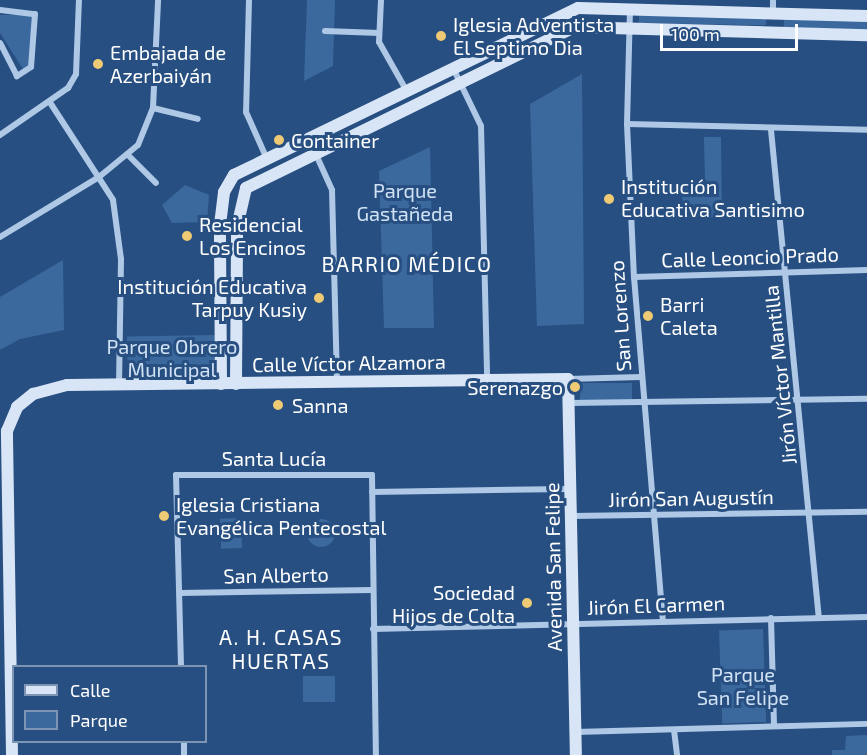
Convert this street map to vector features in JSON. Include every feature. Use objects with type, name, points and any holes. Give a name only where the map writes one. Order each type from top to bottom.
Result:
[{"type":"street","points":[[0,135],[51,104],[76,74],[79,0]]},
{"type":"street","points":[[0,237],[99,177],[129,156],[146,133],[153,108],[158,0]]},
{"type":"street","points":[[249,0],[246,112],[266,157]]},
{"type":"street","points":[[381,0],[380,33],[405,88]]},
{"type":"street","points":[[221,384],[224,190],[234,175],[372,104],[578,4],[630,8],[773,6],[867,16]]},
{"type":"street","name":"San Lorenzo","points":[[630,8],[627,124],[634,277],[663,620]]},
{"type":"street","points":[[0,10],[35,14],[33,64],[17,76],[0,43]]},
{"type":"street","points":[[236,384],[237,227],[242,195],[246,188],[534,44],[574,27],[629,26],[867,34]]},
{"type":"street","points":[[526,30],[534,44]]},
{"type":"street","points":[[325,31],[380,33]]},
{"type":"street","points":[[452,66],[480,126],[487,380]]},
{"type":"street","points":[[51,104],[113,200],[121,259],[119,384]]},
{"type":"street","points":[[372,104],[381,120]]},
{"type":"street","points":[[153,108],[198,119]]},
{"type":"street","points":[[627,124],[771,130],[867,130]]},
{"type":"street","name":"Jirón Víctor Mantilla","points":[[771,130],[801,401],[819,617]]},
{"type":"street","points":[[307,137],[332,190],[337,382]]},
{"type":"street","points":[[129,156],[156,183]]},
{"type":"street","points":[[224,190],[242,195]]},
{"type":"street","name":"Calle Leoncio Prado","points":[[634,277],[867,270]]},
{"type":"street","name":"Calle Víctor Alzamora","points":[[12,755],[4,625],[7,431],[17,407],[48,388],[119,384],[641,377]]},
{"type":"street","name":"Avenida San Felipe","points":[[568,379],[576,755]]},
{"type":"street","points":[[569,403],[867,399]]},
{"type":"street","name":"Santa Lucía","points":[[180,593],[176,475],[372,475],[372,492]]},
{"type":"street","points":[[376,755],[372,492],[571,489]]},
{"type":"street","name":"Jirón San Augustín","points":[[571,516],[867,512]]},
{"type":"street","name":"San Alberto","points":[[180,593],[373,590]]},
{"type":"street","points":[[180,593],[181,665]]},
{"type":"street","name":"Jirón El Carmen","points":[[373,629],[663,620],[867,617]]},
{"type":"street","points":[[771,618],[774,726]]},
{"type":"street","points":[[576,732],[867,724]]},
{"type":"street","points":[[674,730],[676,755]]},
{"type":"green space","points":[[307,0],[335,0],[333,66],[304,81]]},
{"type":"green space","points":[[0,15],[32,15],[31,63],[23,69],[0,33]]},
{"type":"green space","points":[[639,15],[766,17],[766,25],[639,23]]},
{"type":"green space","points":[[784,18],[867,21],[867,30],[784,27]]},
{"type":"green space","points":[[582,74],[584,324],[537,326],[530,104]]},
{"type":"green space","points":[[704,137],[721,137],[722,218],[683,218],[682,183],[705,182]]},
{"type":"green space","name":"Parque Gastañeda","points":[[430,147],[434,328],[384,328],[379,171]]},
{"type":"green space","points":[[185,185],[209,195],[207,222],[172,223],[162,205]]},
{"type":"green space","points":[[63,260],[64,330],[20,339],[0,350],[0,297]]},
{"type":"green space","name":"Parque Obrero Municipal","points":[[215,335],[216,379],[128,381],[127,337]]},
{"type":"green space","points":[[580,383],[632,383],[632,401],[580,401]]},
{"type":"green space","points":[[241,518],[242,548],[221,549],[220,519]]},
{"type":"green space","points":[[321,519],[331,523],[335,533],[331,543],[321,547],[311,543],[307,533],[311,523]]},
{"type":"green space","name":"Parque San Felipe","points":[[763,629],[766,722],[722,723],[719,631]]},
{"type":"green space","points":[[303,676],[335,676],[335,702],[303,702]]},
{"type":"green space","points":[[867,735],[867,755],[832,755],[832,750],[845,750],[846,736]]},
{"type":"place","name":"Iglesia Adventista El Septimo Dia","points":[[441,36]]},
{"type":"place","name":"Embajada de Azerbaiyán","points":[[98,64]]},
{"type":"place","name":"Container","points":[[279,140]]},
{"type":"place","name":"Institución Educativa Santisimo","points":[[609,199]]},
{"type":"place","name":"Residencial Los Encinos","points":[[187,236]]},
{"type":"place","name":"Institución Educativa Tarpuy Kusiy","points":[[319,298]]},
{"type":"place","name":"Barri Caleta","points":[[648,316]]},
{"type":"place","name":"Serenazgo","points":[[575,387]]},
{"type":"place","name":"Sanna","points":[[278,405]]},
{"type":"place","name":"Iglesia Cristiana Evangélica Pentecostal","points":[[164,516]]},
{"type":"place","name":"Sociedad Hijos de Colta","points":[[527,603]]},
{"type":"district","name":"BARRIO MÉDICO","points":[[407,264]]},
{"type":"district","name":"A. H. CASAS HUERTAS","points":[[281,649]]}]
